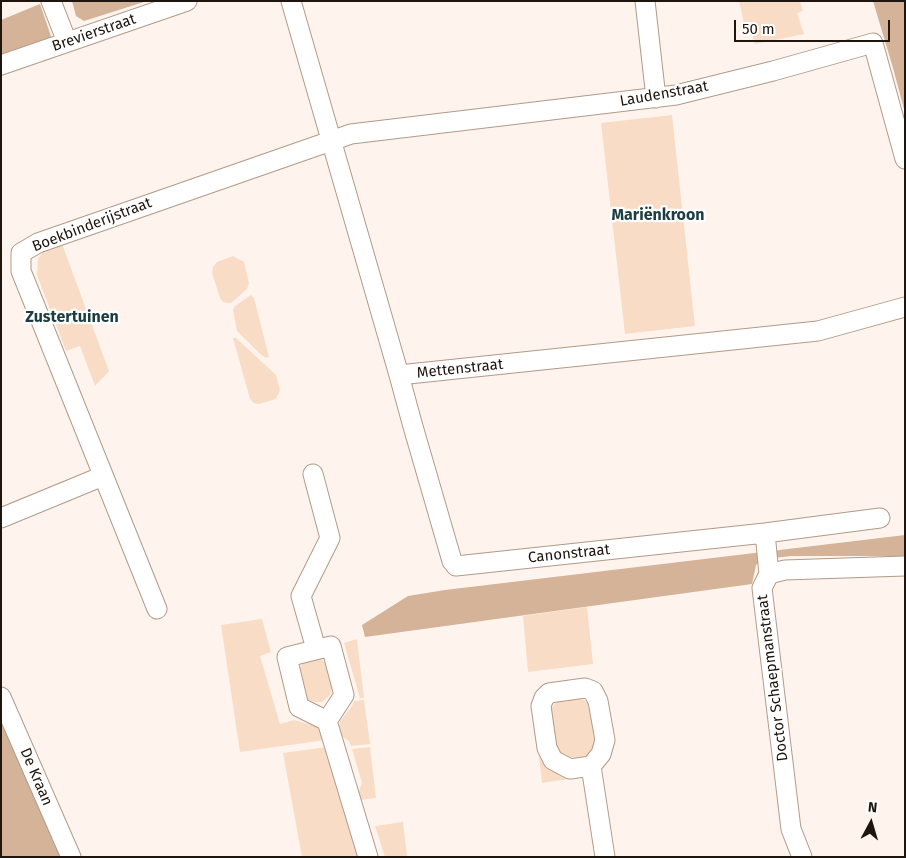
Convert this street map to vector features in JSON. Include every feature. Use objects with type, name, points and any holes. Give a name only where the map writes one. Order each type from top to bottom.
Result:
[{"type":"street","points":[[52,1],[67,42]]},
{"type":"street","name":"Brevierstraat","points":[[1,65],[187,1]]},
{"type":"street","name":"Mettenstraat","points":[[291,1],[399,375],[818,331],[905,307]]},
{"type":"street","points":[[645,1],[656,98]]},
{"type":"street","name":"Laudenstraat","points":[[332,140],[351,134],[676,95],[874,43],[905,159]]},
{"type":"street","name":"Boekbinderijstraat","points":[[157,609],[21,271],[21,253],[38,243],[332,140]]},
{"type":"street","name":"Canonstraat","points":[[399,375],[452,561],[456,566],[765,533],[880,518]]},
{"type":"street","points":[[313,474],[330,538],[301,596],[316,650]]},
{"type":"street","points":[[1,518],[103,476]]},
{"type":"street","points":[[765,533],[769,574]]},
{"type":"street","name":"Doctor Schaepmanstraat","points":[[802,857],[791,829],[762,588],[769,574],[786,570],[905,566]]},
{"type":"street","points":[[328,721],[299,708],[287,657],[331,646],[344,695],[328,721],[368,857]]},
{"type":"street","points":[[592,766],[570,768],[553,760],[547,748],[541,706],[544,698],[549,693],[585,688],[592,691],[598,701],[605,740],[601,754],[592,766],[605,857]]},
{"type":"street","name":"De Kraan","points":[[1,697],[71,857]]},
{"type":"shaded area","points":[[72,1],[147,1],[84,21],[76,16]]},
{"type":"shaded area","points":[[739,1],[800,1],[803,11],[797,13],[804,34],[755,44],[751,31],[746,32]]},
{"type":"shaded area","points":[[873,1],[905,1],[905,113],[893,68]]},
{"type":"shaded area","points":[[40,4],[54,45],[1,61],[1,20]]},
{"type":"shaded area","points":[[672,115],[695,326],[625,334],[601,123]]},
{"type":"shaded area","points":[[62,244],[109,371],[95,386],[80,346],[66,351],[37,275],[38,259],[45,248]]},
{"type":"shaded area","points":[[233,256],[244,262],[249,283],[247,289],[231,303],[228,303],[223,302],[220,298],[212,273],[213,267],[217,262]]},
{"type":"shaded area","points":[[251,295],[254,298],[269,357],[266,358],[237,331],[233,310],[235,306]]},
{"type":"shaded area","points":[[233,338],[236,338],[276,375],[280,390],[276,399],[259,404],[254,403],[250,399]]},
{"type":"shaded area","points":[[905,535],[905,556],[792,556],[763,559],[756,565],[752,584],[365,637],[362,625],[408,596]]},
{"type":"shaded area","points":[[587,607],[593,664],[528,672],[523,616]]},
{"type":"shaded area","points":[[262,619],[271,652],[260,656],[280,724],[294,720],[315,726],[321,730],[325,740],[240,752],[221,625]]},
{"type":"shaded area","points":[[357,639],[364,698],[360,698],[344,643]]},
{"type":"shaded area","points":[[315,657],[321,659],[326,664],[333,685],[330,695],[322,702],[309,700],[304,695],[298,672],[303,661]]},
{"type":"shaded area","points":[[577,698],[584,700],[590,705],[596,741],[593,750],[586,756],[569,758],[557,751],[551,709],[556,702]]},
{"type":"shaded area","points":[[364,700],[370,744],[351,746],[349,741],[341,736],[339,729],[340,721],[354,701]]},
{"type":"shaded area","points":[[1,719],[62,857],[1,857]]},
{"type":"shaded area","points":[[327,747],[360,857],[302,857],[283,753]]},
{"type":"shaded area","points":[[370,747],[376,798],[360,800],[358,793],[362,783],[352,749]]},
{"type":"shaded area","points":[[539,757],[546,767],[569,779],[542,783]]},
{"type":"shaded area","points":[[403,822],[407,857],[385,857],[375,826]]},
{"type":"district","name":"Mariënkroon","points":[[658,216]]},
{"type":"district","name":"Zustertuinen","points":[[72,318]]}]
